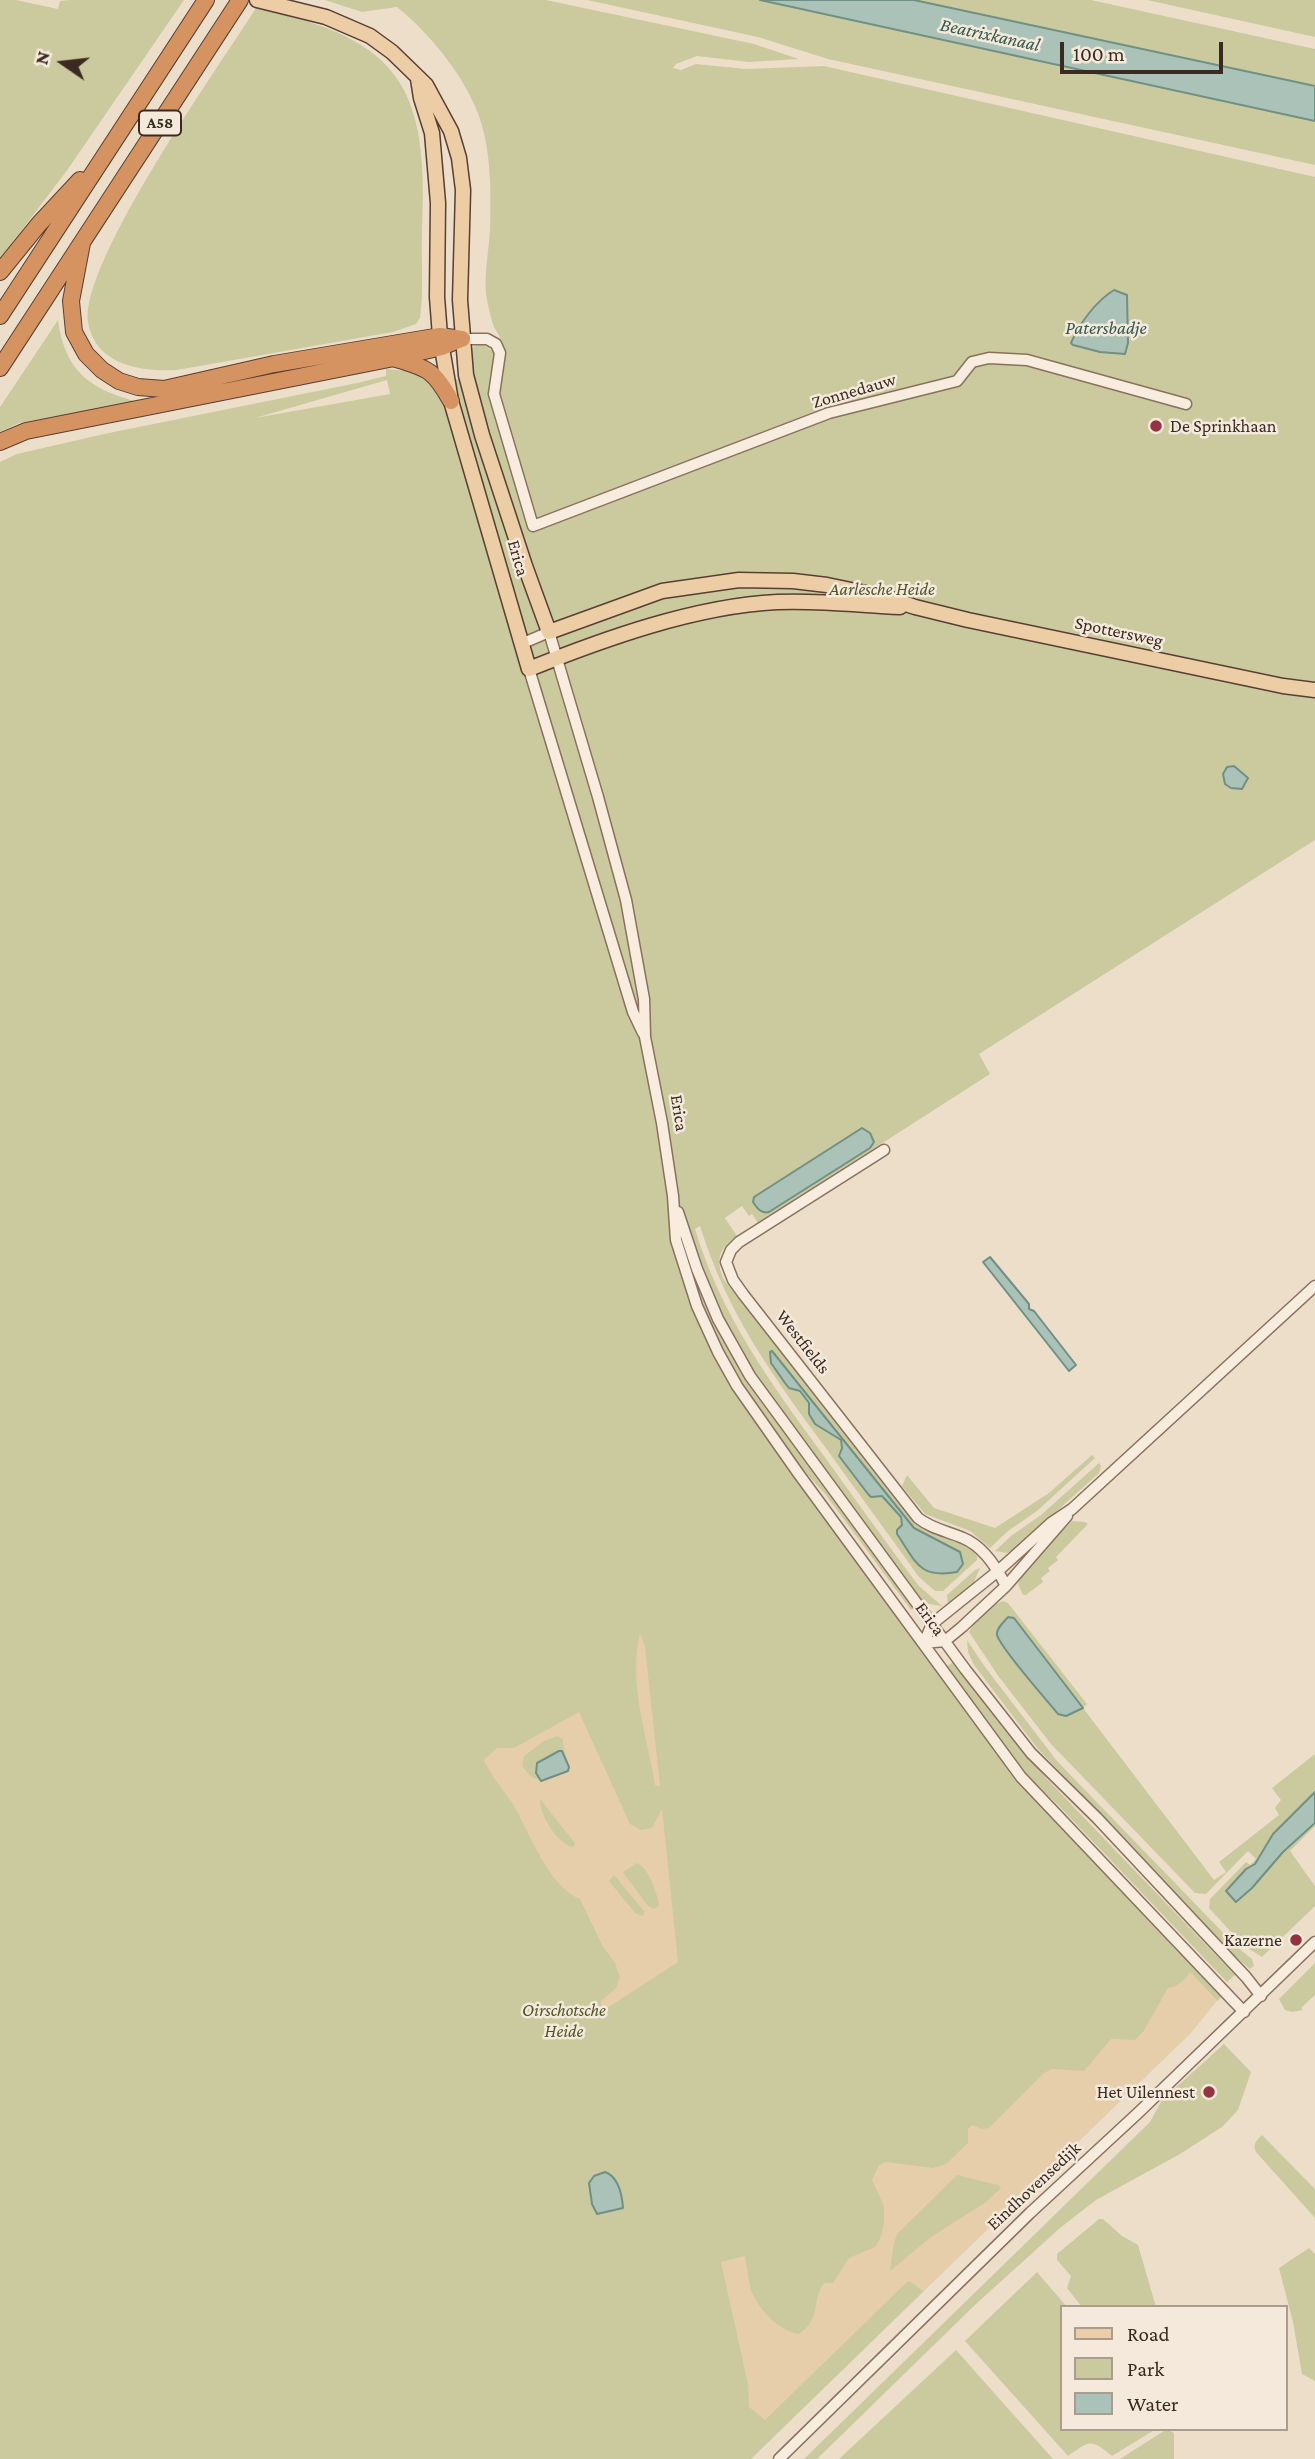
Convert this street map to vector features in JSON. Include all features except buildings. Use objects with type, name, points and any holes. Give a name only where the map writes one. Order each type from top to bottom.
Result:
[{"type":"highway","name":"A58","points":[[0,316],[206,0]]},
{"type":"highway","name":"A58","points":[[0,368],[239,2]]},
{"type":"highway","name":"A58","points":[[0,272],[39,224],[110,148]]},
{"type":"highway","name":"A58","points":[[82,243],[71,301],[71,320],[79,343],[93,363],[110,376],[138,387],[164,389],[274,364],[441,342]]},
{"type":"highway","points":[[0,442],[26,431],[394,358],[441,342],[462,339]]},
{"type":"highway","points":[[394,358],[430,371],[439,379],[451,401]]},
{"type":"main road","name":"Erica","points":[[257,0],[326,17],[370,36],[392,52],[426,85],[451,131],[459,158],[463,190],[460,300],[466,375],[482,435],[549,632]]},
{"type":"main road","name":"Erica","points":[[418,79],[421,99],[432,133],[438,204],[437,297],[451,401],[529,669]]},
{"type":"main road","name":"Spottersweg","points":[[549,632],[662,591],[739,580],[827,585],[885,597],[915,607],[1256,680],[1315,690]]},
{"type":"main road","name":"Spottersweg","points":[[529,669],[651,627],[728,608],[776,602],[915,607]]},
{"type":"street","name":"Erica","points":[[462,339],[487,339],[496,344],[500,353],[494,394],[533,526]]},
{"type":"street","name":"Zonnedauw","points":[[533,526],[829,413],[957,381],[972,362],[989,358],[1027,360],[1186,404]]},
{"type":"street","name":"Erica","points":[[549,632],[598,797],[625,901],[644,999],[645,1037],[657,1091],[673,1196],[676,1240],[697,1306],[718,1352],[743,1395],[1021,1777],[1244,2012]]},
{"type":"street","name":"Spottersweg","points":[[521,644],[549,632]]},
{"type":"street","name":"Erica","points":[[529,669],[633,1012],[645,1037]]},
{"type":"street","name":"Westfields","points":[[884,1150],[739,1242],[731,1250],[726,1262],[733,1280],[743,1294],[918,1518],[927,1525],[974,1544],[998,1570],[1006,1586]]},
{"type":"street","name":"Erica","points":[[673,1196],[697,1269],[730,1343],[750,1376],[932,1624],[1031,1753],[1097,1818],[1261,1996]]},
{"type":"street","points":[[1072,1509],[1058,1529],[1006,1586],[945,1641],[924,1643],[932,1624],[1051,1523],[1072,1509],[1315,1286]]},
{"type":"street","name":"Eindhovensedijk","points":[[779,2459],[1030,2213],[1315,1942]]},
{"type":"green space","points":[[0,0],[16,0],[58,9],[60,1],[70,0],[184,0],[68,169],[0,259]]},
{"type":"green space","points":[[325,0],[546,0],[754,44],[799,59],[749,62],[697,56],[676,64],[673,68],[681,70],[696,64],[746,69],[824,66],[1315,177],[1315,840],[979,1054],[990,1074],[758,1223],[742,1206],[725,1218],[737,1236],[726,1245],[720,1255],[724,1280],[915,1522],[964,1544],[977,1556],[977,1560],[943,1591],[935,1591],[919,1577],[769,1368],[723,1287],[700,1226],[695,1229],[719,1291],[749,1348],[906,1569],[919,1586],[942,1606],[920,1600],[745,1360],[718,1311],[689,1233],[674,1243],[709,1343],[984,1734],[1222,1997],[1217,2001],[1190,1972],[1213,1999],[917,2286],[924,2291],[751,2459],[0,2459],[0,462],[17,454],[104,434],[357,383],[386,376],[386,369],[411,371],[432,385],[474,375],[471,352],[481,343],[494,352],[504,354],[492,322],[486,294],[490,181],[479,116],[462,81],[438,47],[411,19],[397,7],[362,12]],"holes":[[[387,380],[390,394],[255,418]],[[770,1351],[796,1379],[914,1528],[960,1552],[957,1572],[930,1573],[901,1527],[901,1517],[882,1496],[873,1497],[868,1494],[839,1456],[842,1448],[840,1440],[815,1424],[809,1414],[809,1403],[802,1393],[787,1386],[771,1363]]]},
{"type":"green space","points":[[587,0],[760,0],[1315,121],[1315,165],[828,59],[758,37]]},
{"type":"green space","points":[[914,0],[1091,0],[1315,49],[1315,86]]},
{"type":"green space","points":[[1147,0],[1315,0],[1315,37]]},
{"type":"green space","points":[[256,8],[305,21],[345,36],[375,55],[396,78],[411,106],[420,141],[423,182],[420,318],[416,324],[393,332],[177,370],[149,369],[122,363],[100,348],[92,336],[88,322],[91,294],[128,211]]},
{"type":"green space","points":[[58,320],[67,352],[82,375],[106,391],[138,402],[19,423],[0,432],[0,407]]},
{"type":"green space","points":[[686,1246],[712,1314],[915,1606],[911,1610],[825,1494],[788,1453],[750,1399],[708,1325],[682,1247]]},
{"type":"green space","points":[[1092,1455],[1095,1458],[1037,1511],[1008,1531],[990,1548],[970,1531],[925,1514],[902,1486],[907,1475],[934,1508],[995,1528],[1049,1493]]},
{"type":"green space","points":[[1099,1463],[1099,1473],[1016,1548],[1007,1553],[995,1551],[1041,1515]]},
{"type":"green space","points":[[1072,1521],[1088,1524],[1056,1557],[1058,1560],[1041,1578],[1043,1582],[1023,1595],[1018,1584],[1022,1572]]},
{"type":"green space","points":[[980,1568],[973,1584],[948,1604],[947,1595]]},
{"type":"green space","points":[[1003,1601],[1008,1603],[1087,1704],[1083,1708],[1214,1880],[1226,1872],[1219,1862],[1279,1815],[1275,1808],[1281,1800],[1272,1788],[1315,1754],[1315,1792],[1273,1834],[1255,1865],[1246,1869],[1252,1888],[1283,1852],[1315,1823],[1290,1851],[1315,1886],[1315,1906],[1262,1957],[1243,1945],[1209,1908],[1210,1899],[1246,1862],[1250,1865],[1256,1859],[1248,1851],[1206,1894],[1195,1893],[1051,1744],[999,1677],[969,1632],[983,1614]],"holes":[[[1008,1617],[1014,1618],[1082,1708],[1058,1714],[1017,1665],[998,1629]]]},
{"type":"green space","points":[[967,1640],[1057,1761],[1237,1947],[1252,1959],[1254,1966],[1250,1969],[1230,1952],[1038,1749],[974,1665],[968,1652]]},
{"type":"green space","points":[[955,1661],[1046,1778],[1235,1975],[1227,1982],[1056,1803],[1020,1770],[950,1674],[947,1666]]},
{"type":"green space","points":[[1315,1963],[1315,1995],[1301,2008],[1303,2010],[1285,2010],[1279,1999]]},
{"type":"green space","points":[[1224,2044],[1251,2072],[1238,2110],[1222,2127],[1180,2154],[1096,2200],[1060,2228],[976,2304],[817,2459],[804,2459],[1150,2122],[1162,2100]]},
{"type":"green space","points":[[1262,2135],[1315,2189],[1315,2218],[1256,2152],[1255,2144]]},
{"type":"green space","points":[[1099,2219],[1103,2219],[1122,2236],[1138,2245],[1155,2305],[1080,2305],[1067,2288],[1071,2276],[1057,2260],[1057,2254]]},
{"type":"green space","points":[[1309,2248],[1315,2254],[1315,2381],[1302,2374],[1293,2322],[1279,2268]]},
{"type":"green space","points":[[1037,2272],[1065,2305],[1060,2305],[1060,2431],[1153,2431],[1112,2456],[1099,2446],[1090,2444],[1068,2456],[965,2341]]},
{"type":"green space","points":[[956,2350],[1053,2459],[839,2459]]},
{"type":"green space","points":[[1164,2431],[1174,2433],[1174,2459],[1120,2459]]},
{"type":"sand","points":[[640,1633],[645,1647],[660,1786],[655,1785],[637,1690]]},
{"type":"sand","points":[[579,1712],[630,1824],[641,1830],[652,1828],[662,1809],[678,1962],[604,2010],[600,2002],[616,1988],[620,1977],[615,1963],[602,1945],[580,1899],[558,1882],[549,1870],[511,1801],[484,1760],[497,1748],[514,1748]],"holes":[[[557,1736],[563,1739],[568,1771],[543,1780],[533,1777],[522,1766],[524,1756],[544,1741]],[[540,1799],[575,1843],[573,1847],[555,1834],[540,1805]],[[637,1863],[641,1866],[652,1881],[659,1905],[654,1909],[648,1906],[623,1872]],[[614,1875],[644,1911],[644,1916],[636,1914],[609,1881]]]},
{"type":"sand","points":[[1190,1972],[1217,2001],[1191,2033],[924,2291],[909,2281],[906,2283],[765,2420],[749,2407],[748,2384],[721,2262],[745,2256],[751,2290],[759,2304],[777,2324],[799,2334],[814,2316],[824,2283],[833,2283],[849,2258],[875,2247],[881,2237],[884,2206],[872,2180],[879,2165],[886,2162],[933,2168],[946,2164],[968,2143],[968,2129],[972,2125],[982,2129],[989,2128],[1044,2073],[1052,2069],[1084,2071],[1111,2039],[1135,2040],[1143,2032],[1168,1988],[1178,1985]],"holes":[[[957,2175],[1001,2188],[986,2202],[931,2237],[890,2271],[898,2233]]]},
{"type":"water","name":"Beatrixkanaal","points":[[760,0],[914,0],[1315,86],[1315,121]]},
{"type":"water","name":"Patersbadje","points":[[1114,290],[1127,295],[1128,343],[1125,354],[1100,352],[1073,345],[1071,343],[1083,321],[1101,300]]},
{"type":"water","points":[[1234,766],[1248,778],[1242,789],[1231,788],[1225,784],[1223,774],[1227,767]]},
{"type":"water","points":[[862,1128],[870,1133],[874,1142],[870,1148],[769,1212],[761,1211],[753,1202],[754,1197]]},
{"type":"water","points":[[990,1257],[1076,1365],[1069,1371],[983,1262]]},
{"type":"water","points":[[772,1351],[914,1528],[960,1552],[963,1564],[957,1572],[934,1573],[914,1560],[897,1534],[902,1525],[901,1517],[882,1496],[871,1497],[868,1494],[839,1456],[841,1440],[815,1424],[809,1414],[809,1403],[800,1391],[789,1388],[771,1363]]},
{"type":"water","points":[[1008,1617],[1014,1618],[1083,1708],[1066,1716],[1058,1714],[1024,1674],[997,1635]]},
{"type":"water","points":[[562,1751],[569,1767],[568,1771],[541,1781],[536,1773],[537,1763]]},
{"type":"water","points":[[1315,1792],[1315,1823],[1283,1852],[1236,1902],[1226,1891],[1246,1869],[1255,1864],[1273,1834]]},
{"type":"water","points":[[605,2172],[617,2182],[623,2208],[597,2214],[592,2204],[589,2183],[594,2176]]},
{"type":"place","name":"De Sprinkhaan","points":[[1156,426]]},
{"type":"place","name":"Kazerne","points":[[1296,1940]]},
{"type":"place","name":"Het Uilennest","points":[[1209,2092]]},
{"type":"park label","name":"Aarlesche Heide","points":[[882,589]]},
{"type":"park label","name":"Oirschotsche Heide","points":[[564,2020]]}]
